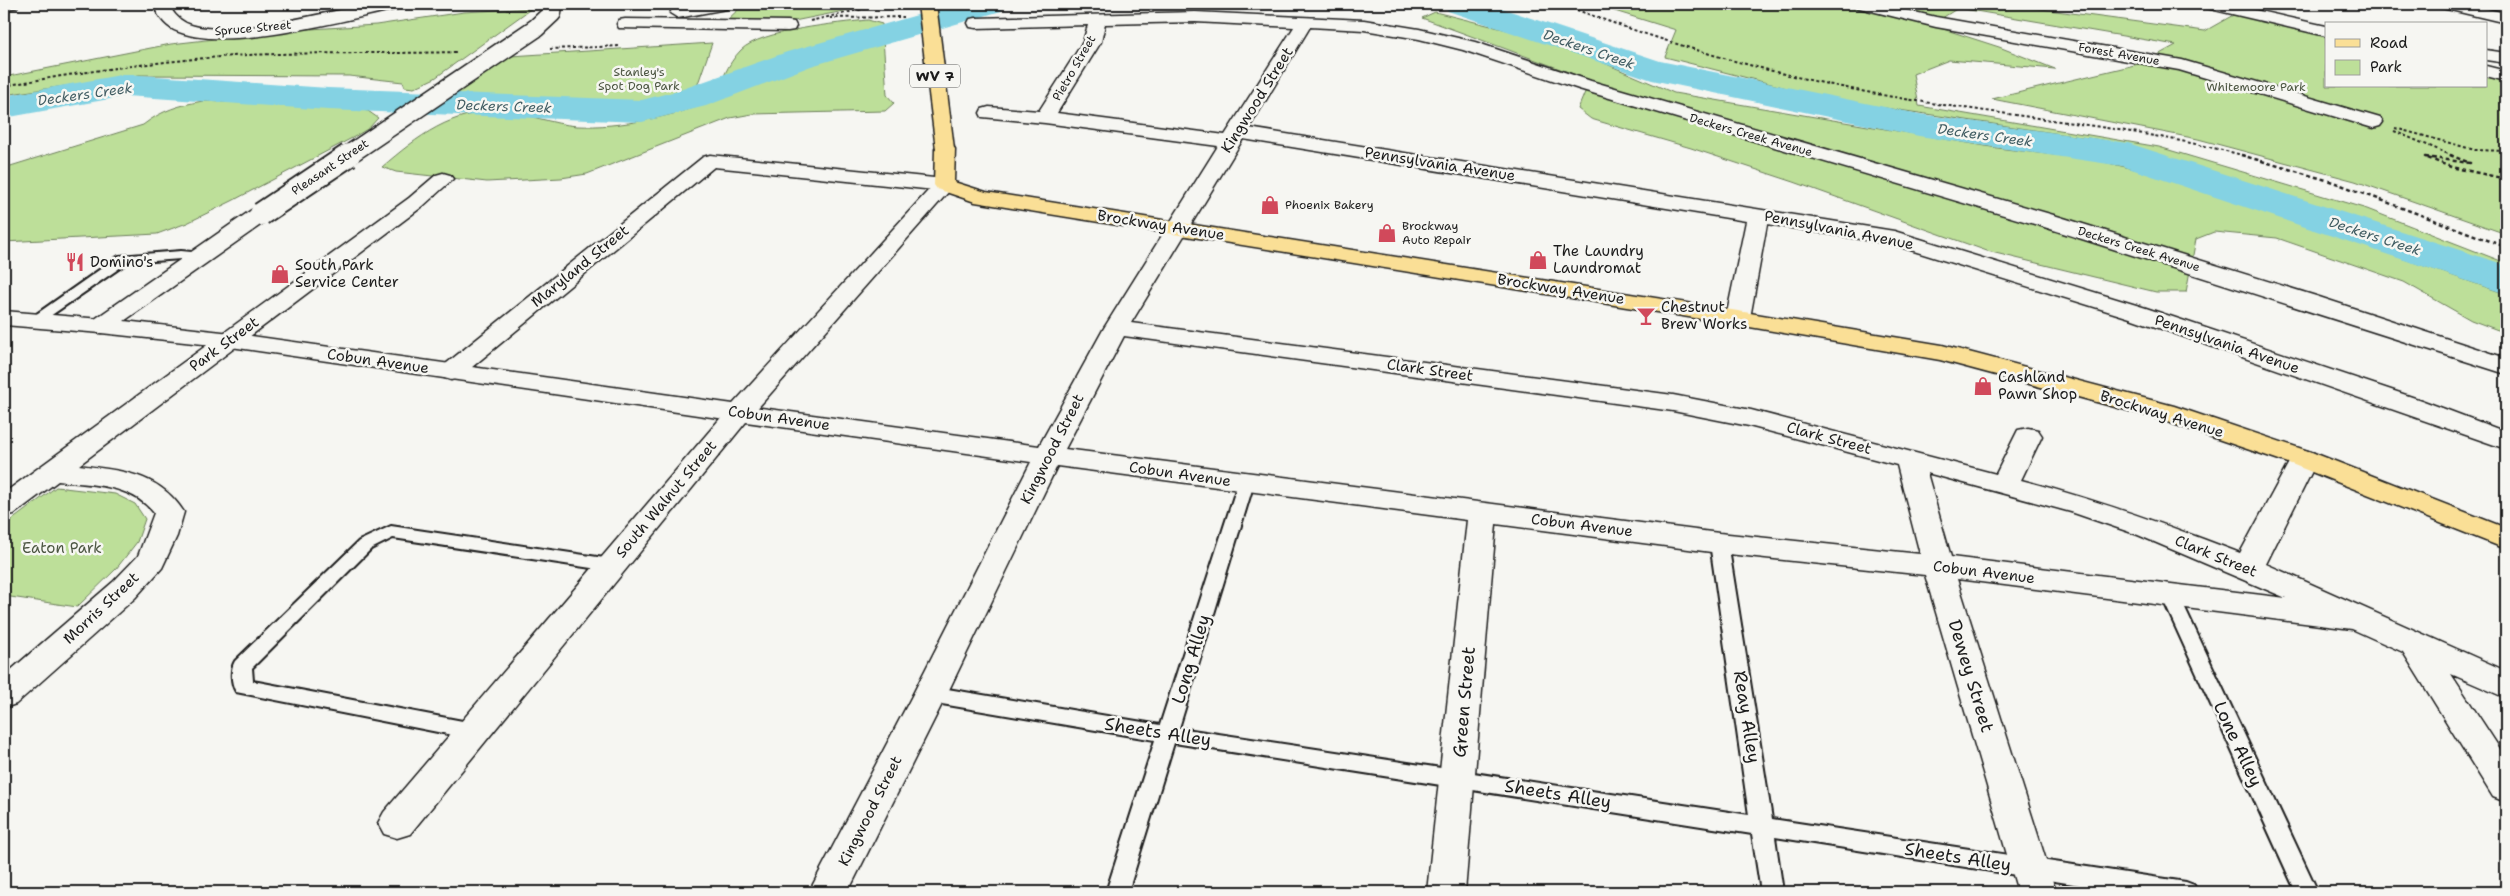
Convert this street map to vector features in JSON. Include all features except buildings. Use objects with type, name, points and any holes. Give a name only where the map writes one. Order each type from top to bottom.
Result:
[{"type":"main road","name":"WV 7","points":[[927,4],[945,149],[944,185]]},
{"type":"main road","name":"Brockway Avenue","points":[[944,185],[982,198],[1176,227],[1942,353],[2165,412],[2304,459],[2506,539]]},
{"type":"street","points":[[4,5],[11,4]]},
{"type":"street","name":"Spruce Street","points":[[161,4],[163,10],[177,24],[184,28],[197,31],[223,32],[261,29],[397,4]]},
{"type":"street","name":"Pleasant Street","points":[[101,326],[261,214],[536,28],[552,13],[553,4]]},
{"type":"street","points":[[726,4],[625,24],[788,26]]},
{"type":"street","name":"Forest Avenue","points":[[1861,4],[1936,22],[2182,65],[2373,122]]},
{"type":"street","points":[[2208,4],[2322,30]]},
{"type":"street","points":[[2444,4],[2504,16]]},
{"type":"street","name":"Deckers Creek Avenue","points":[[976,23],[1098,18],[1195,17],[1364,25],[1419,34],[1469,46],[1585,85],[2096,236],[2308,301],[2506,366]]},
{"type":"street","name":"Pietro Street","points":[[1045,117],[1092,42],[1098,18]]},
{"type":"street","name":"Kingwood Street","points":[[828,892],[930,694],[1048,455],[1116,328],[1176,227],[1305,22]]},
{"type":"street","points":[[2488,55],[2506,58]]},
{"type":"street","points":[[2488,72],[2506,76]]},
{"type":"street","name":"Pennsylvania Avenue","points":[[988,113],[1045,117],[1234,137],[1758,215],[1894,238],[1942,251],[2157,320],[2412,406],[2506,441]]},
{"type":"street","name":"Brockway Avenue","points":[[710,161],[944,185]]},
{"type":"street","name":"Maryland Street","points":[[451,372],[710,161]]},
{"type":"street","name":"Park Street","points":[[4,507],[416,202],[443,179]]},
{"type":"street","name":"South Walnut Street","points":[[397,823],[739,413],[944,185]]},
{"type":"street","points":[[1738,318],[1758,215]]},
{"type":"street","name":"Cobun Avenue","points":[[4,318],[231,340],[1246,483],[1719,543],[1938,566],[2359,618]]},
{"type":"street","name":"Clark Street","points":[[1116,328],[1673,403],[1752,418],[2081,505],[2140,525],[2248,568],[2506,685]]},
{"type":"street","points":[[2005,485],[2028,436]]},
{"type":"street","name":"Dewey Street","points":[[1909,459],[1938,566],[2033,880]]},
{"type":"street","points":[[2248,568],[2304,459]]},
{"type":"street","name":"Morris Street","points":[[4,695],[124,590],[151,561],[162,536],[169,512],[156,495],[124,480],[52,470]]},
{"type":"street","name":"Green Street","points":[[1446,892],[1482,512]]},
{"type":"street","points":[[2415,645],[2506,787]]},
{"type":"lane","points":[[35,320],[124,259],[173,256],[202,257]]},
{"type":"lane","name":"Long Alley","points":[[1117,892],[1246,483]]},
{"type":"lane","points":[[473,731],[243,687],[242,666],[365,545],[392,532],[611,565]]},
{"type":"lane","name":"Reay Alley","points":[[1719,543],[1764,827],[1772,892]]},
{"type":"lane","name":"Lone Alley","points":[[2170,595],[2307,892]]},
{"type":"lane","name":"Sheets Alley","points":[[930,694],[1167,734],[1764,827],[2033,880],[2186,892]]},
{"type":"path","points":[[788,26],[885,4]]},
{"type":"path","points":[[1561,4],[1645,34],[1802,78],[1888,96],[2063,121],[2229,152],[2310,176],[2506,247]]},
{"type":"path","points":[[822,18],[899,17]]},
{"type":"path","points":[[541,49],[624,45]]},
{"type":"path","points":[[4,86],[70,74],[181,60],[281,54],[461,52]]},
{"type":"path","points":[[2373,122],[2475,150],[2506,151]]},
{"type":"path","points":[[2373,122],[2470,163],[2425,157],[2451,167],[2506,179]]},
{"type":"green space","points":[[758,4],[879,4],[794,21],[726,21],[742,6]]},
{"type":"green space","name":"Whitemoore Park","points":[[1592,4],[2004,4],[2205,31],[2235,14],[2325,36],[2325,88],[2488,88],[2488,74],[2506,79],[2506,234],[2355,181],[2198,139],[1992,99],[2143,63],[2176,45],[1958,8],[1931,25],[1999,47],[2055,69],[1949,60],[1913,74],[1919,106],[2159,147],[2367,209],[2506,263],[2506,279],[2347,217],[2108,141],[1838,101],[1665,57],[1676,30]]},
{"type":"green space","points":[[532,8],[435,78],[414,88],[405,87],[403,82],[349,76],[139,75],[4,95],[4,77],[171,44],[294,30],[376,25],[464,12]]},
{"type":"green space","points":[[1435,12],[1555,42],[1674,93],[1997,148],[2095,160],[2156,174],[2506,294],[2506,333],[2471,320],[2404,282],[2277,238],[2214,232],[2196,239],[2186,292],[2156,292],[1987,251],[1794,182],[1691,148],[1591,119],[1578,109],[1590,80],[1422,18]]},
{"type":"green space","points":[[868,20],[882,24],[887,95],[894,103],[885,111],[752,114],[730,118],[587,174],[561,178],[487,182],[396,172],[382,167],[409,145],[437,127],[452,120],[484,112],[521,114],[568,125],[594,126],[629,123],[682,112],[714,101],[732,61],[741,50],[751,43],[765,37],[801,29]]},
{"type":"green space","name":"Stanley's Spot Dog Park","points":[[712,43],[693,98],[642,111],[447,100],[511,56]]},
{"type":"green space","points":[[203,101],[350,108],[368,111],[378,118],[369,128],[354,137],[232,201],[187,223],[157,234],[4,242],[4,168],[143,125],[157,115],[172,109]]},
{"type":"green space","name":"Eaton Park","points":[[56,487],[115,494],[135,504],[145,519],[137,542],[116,569],[77,607],[4,596],[4,526]]},
{"type":"waterway","name":"Deckers Creek","points":[[4,107],[126,85],[328,99],[642,111],[693,98],[799,59],[990,4]]},
{"type":"waterway","name":"Deckers Creek","points":[[1459,4],[1652,70],[1919,125],[2128,155],[2506,280]]},
{"type":"place","name":"Phoenix Bakery","points":[[1270,205]]},
{"type":"place","name":"Brockway Auto Repair","points":[[1387,233]]},
{"type":"place","name":"The Laundry Laundromat","points":[[1538,260]]},
{"type":"place","name":"Domino's","points":[[75,262]]},
{"type":"place","name":"South Park Service Center","points":[[280,274]]},
{"type":"place","name":"Chestnut Brew Works","points":[[1646,316]]},
{"type":"place","name":"Cashland Pawn Shop","points":[[1983,386]]}]
